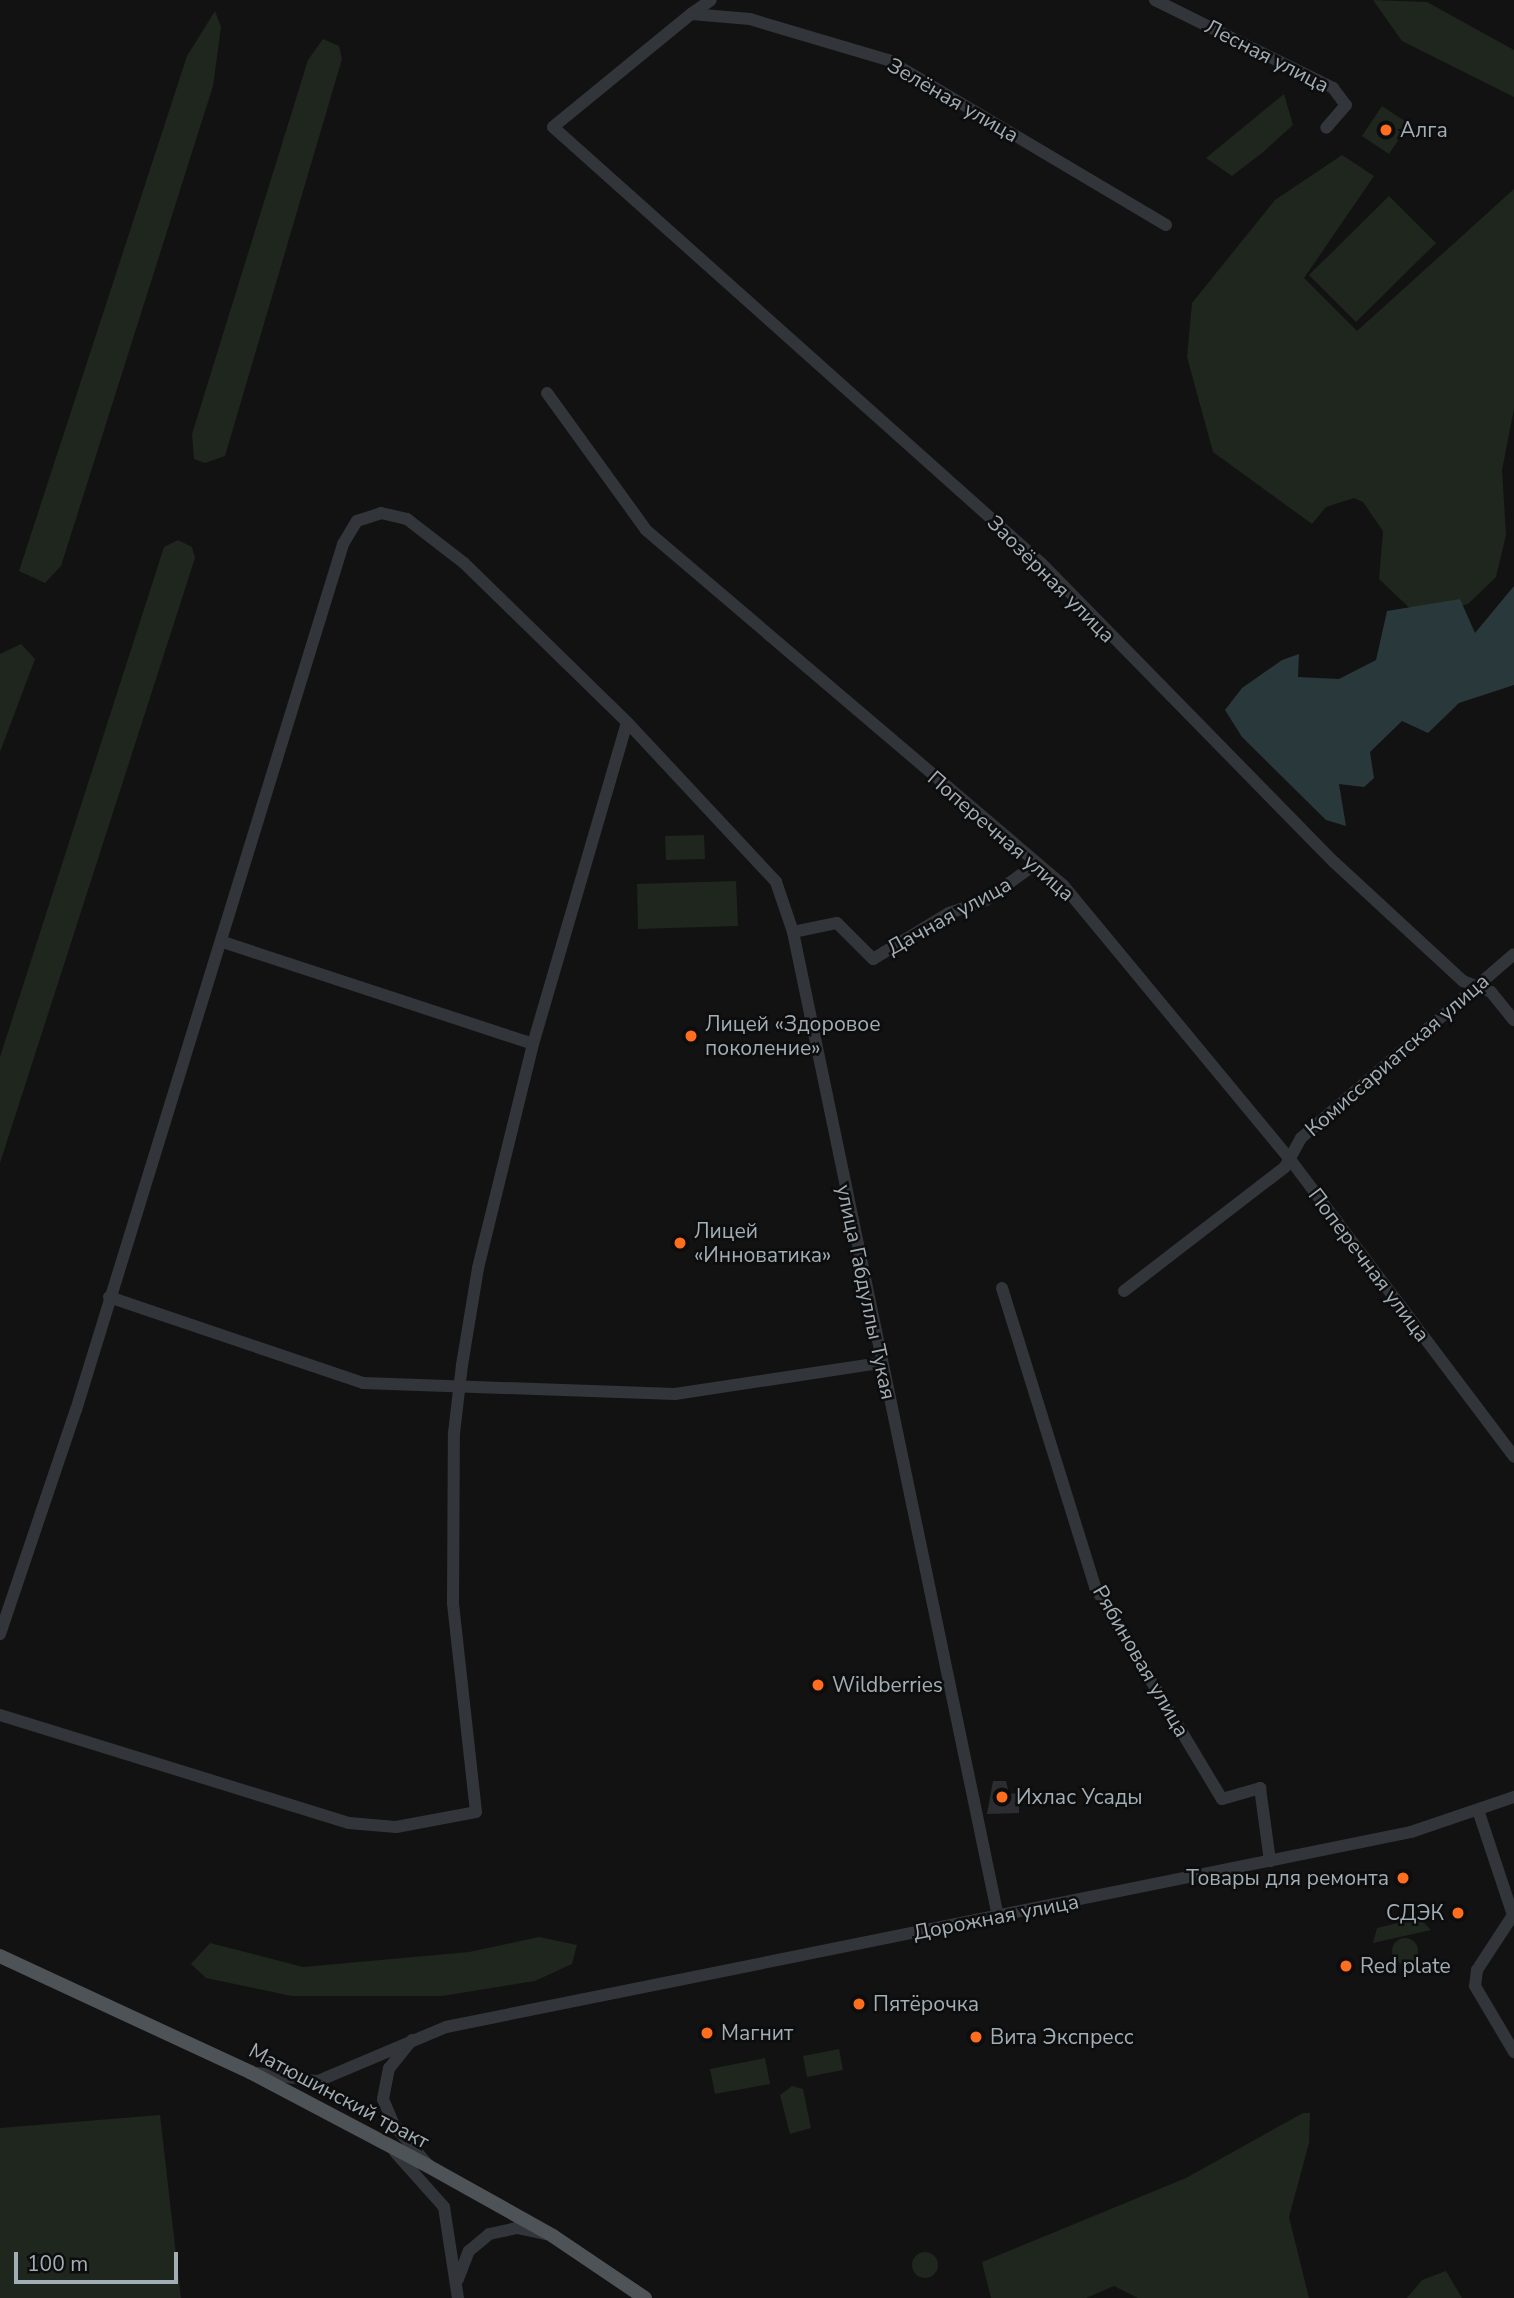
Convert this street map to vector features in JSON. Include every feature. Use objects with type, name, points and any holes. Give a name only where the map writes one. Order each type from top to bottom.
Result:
[{"type":"main road","name":"Матюшинский тракт","points":[[0,1956],[250,2072],[387,2144],[553,2236],[645,2298]]},
{"type":"street","points":[[691,14],[711,0]]},
{"type":"street","name":"Лесная улица","points":[[1156,0],[1333,88],[1346,105],[1326,128]]},
{"type":"street","name":"Заозёрная улица","points":[[691,14],[553,127],[612,187],[837,375],[1041,563],[1304,833],[1475,986],[1491,992],[1514,1020]]},
{"type":"street","name":"Зелёная улица","points":[[691,14],[750,19],[888,60],[1166,225]]},
{"type":"street","name":"Поперечная улица","points":[[547,393],[646,530],[1034,865],[1063,885],[1289,1158],[1514,1457]]},
{"type":"street","name":"улица Габдуллы Тукая","points":[[0,1634],[223,942],[343,544],[357,522],[381,513],[407,519],[436,538],[627,722],[776,882],[793,932],[998,1917]]},
{"type":"street","points":[[0,1715],[349,1823],[396,1827],[476,1812],[453,1604],[459,1389],[478,1268],[533,1044],[627,722]]},
{"type":"street","name":"Дачная улица","points":[[793,932],[837,923],[873,959],[949,913],[986,900],[1034,865]]},
{"type":"street","points":[[223,942],[533,1044]]},
{"type":"street","name":"Комиссариатская улица","points":[[1124,1291],[1289,1158],[1301,1138],[1514,954]]},
{"type":"street","name":"Рябиновая улица","points":[[1002,1288],[1096,1587],[1222,1799],[1260,1788],[1269,1861]]},
{"type":"street","points":[[109,1297],[363,1383],[459,1389],[675,1394],[881,1363]]},
{"type":"street","name":"Дорожная улица","points":[[250,2072],[318,2081],[413,2038],[474,2022],[1269,1861],[1479,1813],[1514,1797]]},
{"type":"street","points":[[1479,1813],[1513,1916],[1476,1970],[1475,1986],[1514,2052]]},
{"type":"street","points":[[413,2038],[389,2068],[383,2099],[394,2125],[428,2166]]},
{"type":"street","points":[[387,2144],[444,2207],[458,2298]]},
{"type":"street","points":[[456,2283],[469,2251],[489,2234],[517,2228],[553,2236]]},
{"type":"street","points":[[456,2283],[466,2298]]},
{"type":"shaded area","points":[[1373,0],[1427,2],[1514,50],[1514,97],[1402,41]]},
{"type":"shaded area","points":[[215,11],[221,27],[213,86],[61,566],[45,583],[19,571],[187,56]]},
{"type":"shaded area","points":[[323,39],[339,46],[342,59],[225,456],[205,463],[194,459],[192,434],[308,60]]},
{"type":"shaded area","points":[[1284,94],[1293,125],[1262,153],[1232,176],[1206,158]]},
{"type":"shaded area","name":"Алга","points":[[1382,106],[1409,124],[1389,154],[1362,136]]},
{"type":"shaded area","points":[[1342,155],[1374,176],[1304,278],[1357,331],[1514,189],[1514,409],[1502,470],[1506,535],[1496,577],[1468,604],[1419,617],[1379,579],[1383,531],[1363,502],[1354,498],[1326,507],[1312,524],[1213,452],[1187,357],[1192,303],[1275,200]]},
{"type":"shaded area","points":[[1389,196],[1436,243],[1356,322],[1309,275]]},
{"type":"shaded area","points":[[178,540],[192,547],[195,558],[0,1163],[0,1057],[164,547]]},
{"type":"shaded area","points":[[1514,586],[1514,685],[1459,703],[1428,733],[1402,721],[1370,752],[1374,778],[1364,787],[1339,784],[1346,826],[1326,820],[1242,737],[1225,710],[1242,688],[1282,660],[1299,654],[1298,677],[1339,679],[1376,660],[1387,611],[1460,599],[1475,633]]},
{"type":"shaded area","points":[[21,644],[35,659],[0,752],[0,654]]},
{"type":"shaded area","points":[[704,835],[705,859],[666,860],[665,836]]},
{"type":"shaded area","points":[[736,881],[738,926],[638,929],[637,884]]},
{"type":"shaded area","points":[[1419,1918],[1431,1930],[1373,1943],[1377,1928]]},
{"type":"shaded area","points":[[539,1937],[577,1945],[572,1964],[535,1981],[442,1996],[292,1996],[206,1978],[191,1964],[210,1943],[303,1967],[469,1952]]},
{"type":"shaded area","points":[[1405,1938],[1414,1942],[1418,1951],[1414,1960],[1405,1964],[1396,1960],[1392,1951],[1396,1942]]},
{"type":"shaded area","points":[[839,2049],[843,2070],[807,2077],[803,2056]]},
{"type":"shaded area","points":[[765,2058],[770,2084],[715,2094],[710,2069]]},
{"type":"shaded area","points":[[792,2086],[803,2089],[811,2128],[790,2134],[780,2095]]},
{"type":"shaded area","points":[[1303,2113],[1310,2113],[1309,2143],[1289,2217],[1309,2298],[1138,2298],[1114,2286],[1086,2298],[991,2298],[982,2262],[1186,2178]]},
{"type":"shaded area","points":[[160,2115],[181,2298],[0,2298],[0,2128]]},
{"type":"shaded area","points":[[925,2252],[934,2256],[938,2265],[934,2274],[925,2278],[916,2274],[912,2265],[916,2256]]},
{"type":"shaded area","points":[[1446,2271],[1462,2298],[1407,2298],[1422,2280]]},
{"type":"building","name":"Ихлас Усады","points":[[993,1781],[1006,1781],[1009,1794],[1019,1793],[1019,1813],[987,1814]]},
{"type":"place","name":"Алга","points":[[1386,130]]},
{"type":"place","name":"Лицей «Здоровое поколение»","points":[[691,1036]]},
{"type":"place","name":"Лицей «Инноватика»","points":[[680,1243]]},
{"type":"place","name":"Wildberries","points":[[818,1685]]},
{"type":"place","name":"Ихлас Усады","points":[[1002,1797]]},
{"type":"place","name":"Товары для ремонта","points":[[1403,1878]]},
{"type":"place","name":"СДЭК","points":[[1458,1913]]},
{"type":"place","name":"Red plate","points":[[1346,1966]]},
{"type":"place","name":"Пятёрочка","points":[[859,2004]]},
{"type":"place","name":"Магнит","points":[[707,2033]]},
{"type":"place","name":"Вита Экспресс","points":[[976,2037]]}]
